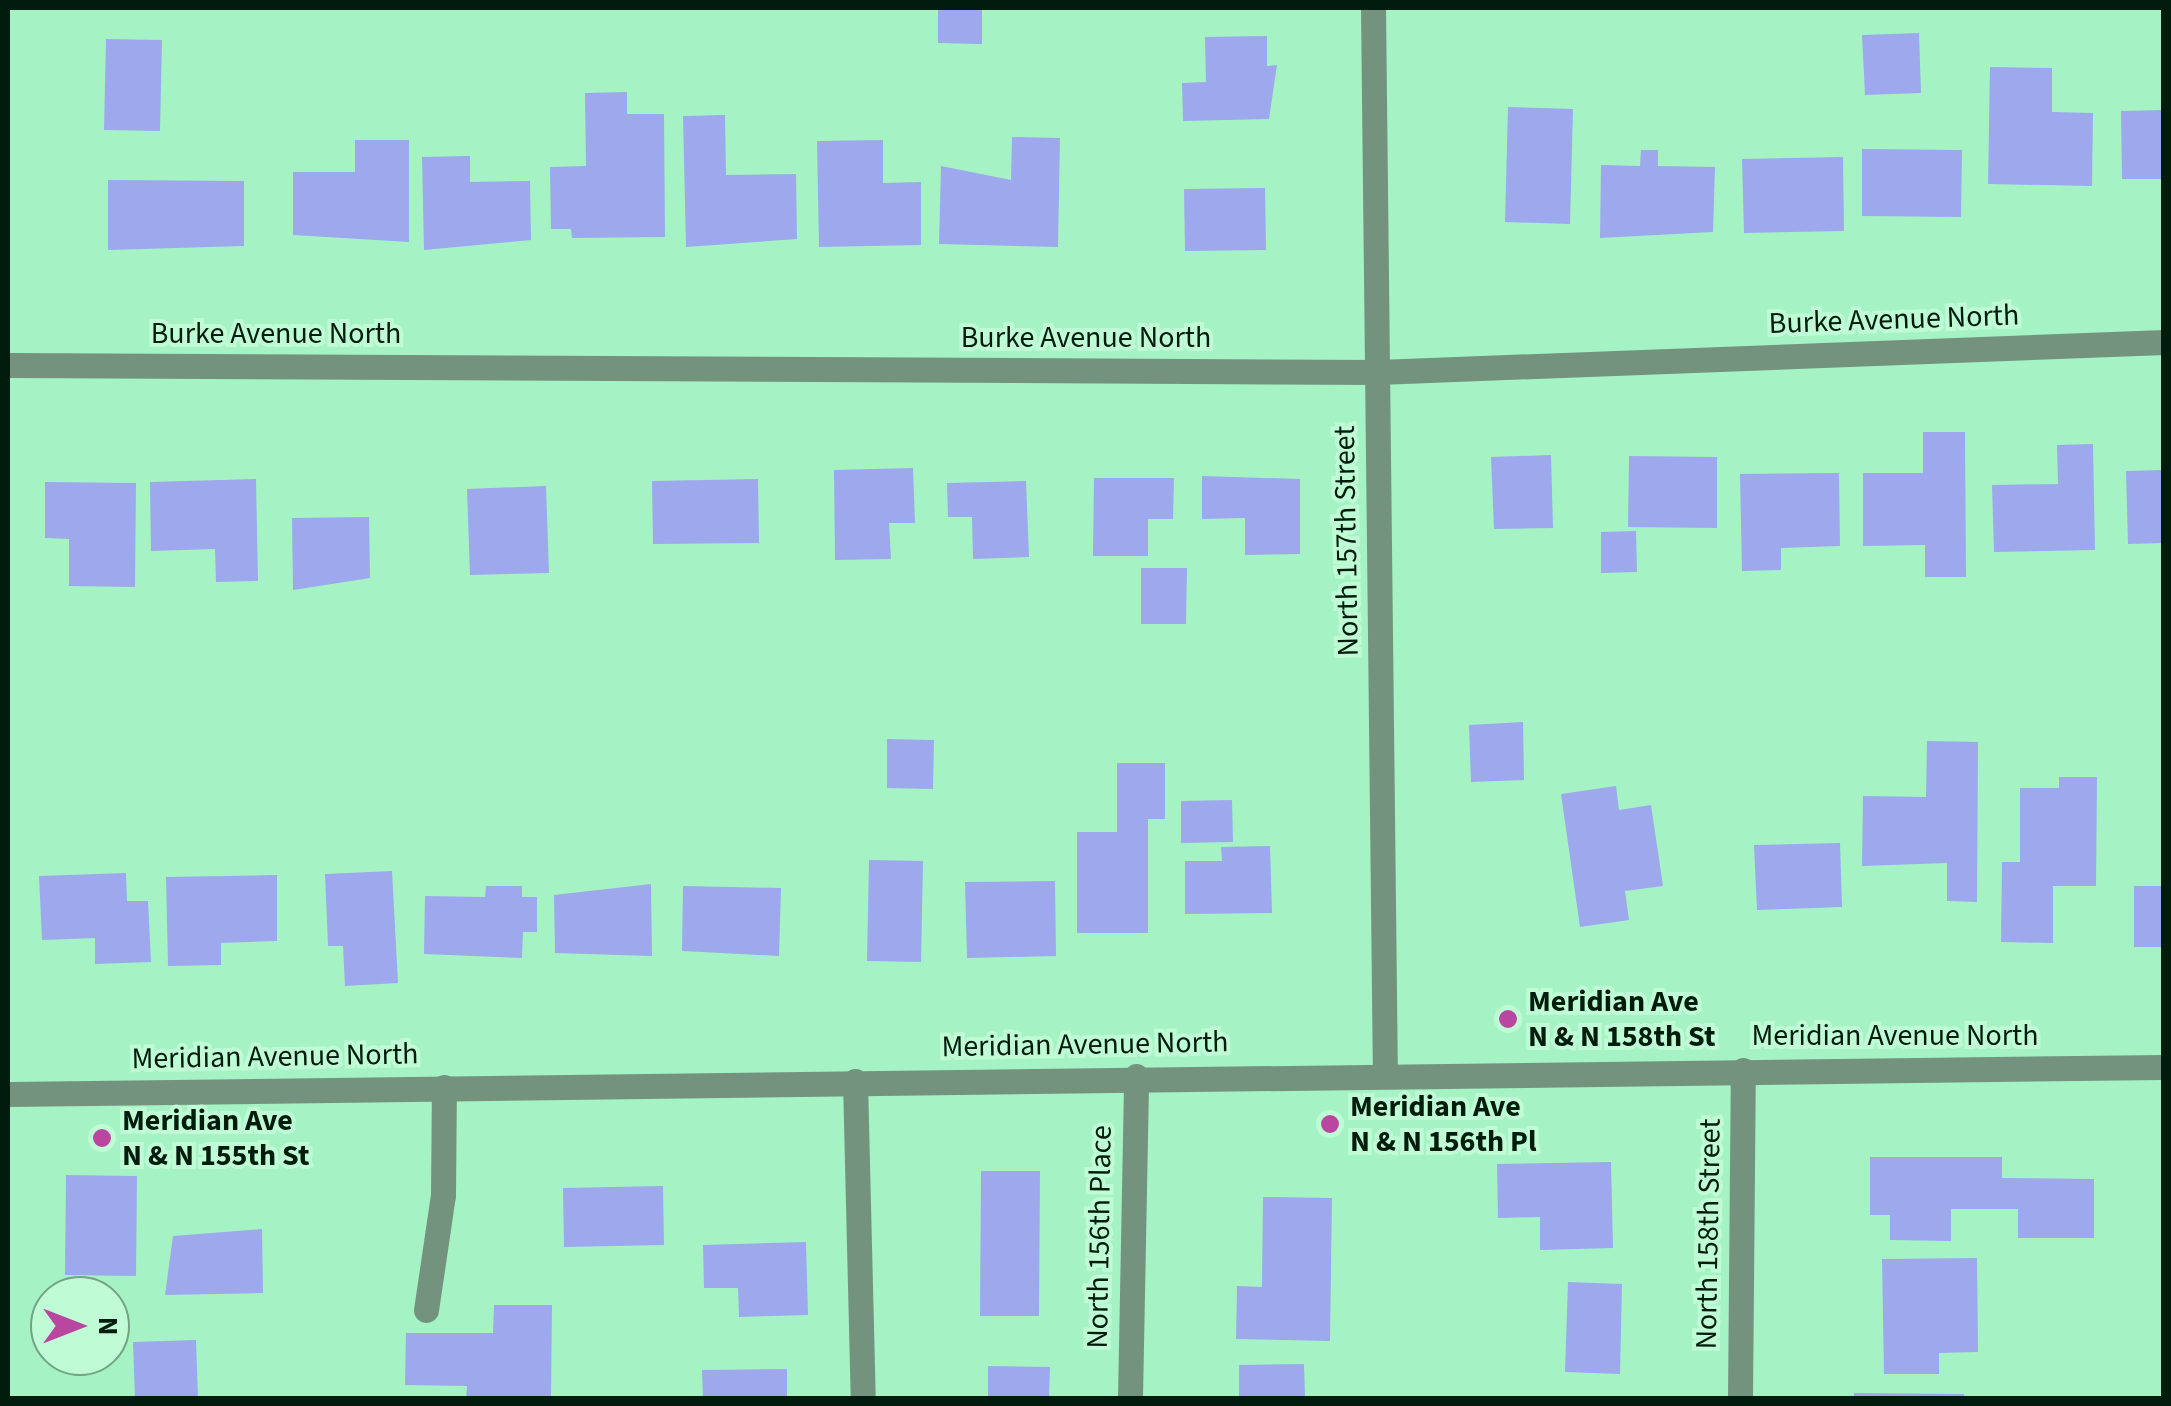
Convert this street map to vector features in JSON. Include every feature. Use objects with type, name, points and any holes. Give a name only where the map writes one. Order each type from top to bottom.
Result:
[{"type":"street","name":"North 157th Street","points":[[1373,8],[1385,1074]]},
{"type":"street","name":"Burke Avenue North","points":[[8,365],[1378,372],[2164,342]]},
{"type":"street","name":"Meridian Avenue North","points":[[8,1094],[1136,1076],[2164,1067]]},
{"type":"street","name":"North 158th Street","points":[[1740,1398],[1743,1070]]},
{"type":"street","name":"North 156th Place","points":[[1130,1398],[1136,1076]]},
{"type":"street","points":[[855,1081],[863,1398]]},
{"type":"street","points":[[426,1310],[443,1195],[444,1087]]},
{"type":"building","points":[[938,8],[982,8],[982,44],[938,43]]},
{"type":"building","points":[[1919,33],[1921,93],[1865,95],[1862,35]]},
{"type":"building","points":[[1267,36],[1267,66],[1277,65],[1269,119],[1183,121],[1182,83],[1206,82],[1205,37]]},
{"type":"building","points":[[106,39],[162,40],[160,131],[104,130]]},
{"type":"building","points":[[1990,67],[2052,68],[2052,112],[2093,113],[2092,186],[1988,184]]},
{"type":"building","points":[[627,92],[627,114],[664,114],[665,237],[572,238],[571,229],[551,229],[550,167],[586,166],[585,93]]},
{"type":"building","points":[[1508,107],[1573,109],[1570,224],[1505,222]]},
{"type":"building","points":[[2164,110],[2164,179],[2122,179],[2121,111]]},
{"type":"building","points":[[725,115],[726,175],[796,174],[797,239],[686,247],[683,116]]},
{"type":"building","points":[[1012,137],[1060,138],[1058,247],[939,244],[941,166],[1011,180]]},
{"type":"building","points":[[355,140],[409,140],[409,242],[293,235],[293,172],[355,172]]},
{"type":"building","points":[[883,140],[883,183],[921,182],[921,245],[819,247],[817,141]]},
{"type":"building","points":[[1862,149],[1962,150],[1961,217],[1862,216]]},
{"type":"building","points":[[1641,150],[1658,150],[1658,166],[1715,167],[1713,232],[1600,238],[1601,165],[1640,166]]},
{"type":"building","points":[[470,156],[470,182],[530,181],[531,240],[424,250],[422,157]]},
{"type":"building","points":[[1843,157],[1844,231],[1744,233],[1742,159]]},
{"type":"building","points":[[108,180],[244,181],[244,246],[108,250]]},
{"type":"building","points":[[1265,188],[1266,250],[1185,251],[1184,189]]},
{"type":"building","points":[[1923,432],[1965,432],[1966,577],[1925,577],[1925,545],[1863,546],[1863,473],[1923,473]]},
{"type":"building","points":[[2093,444],[2095,550],[1994,552],[1992,485],[2058,484],[2057,445]]},
{"type":"building","points":[[1551,455],[1553,528],[1494,529],[1491,457]]},
{"type":"building","points":[[1629,456],[1717,457],[1717,528],[1628,527]]},
{"type":"building","points":[[913,468],[915,523],[889,523],[891,559],[835,560],[834,470]]},
{"type":"building","points":[[2164,470],[2164,543],[2128,544],[2126,471]]},
{"type":"building","points":[[1839,473],[1840,546],[1781,548],[1781,570],[1742,571],[1740,474]]},
{"type":"building","points":[[1202,476],[1300,479],[1300,554],[1245,555],[1245,518],[1202,519]]},
{"type":"building","points":[[1094,478],[1174,478],[1173,519],[1148,519],[1148,556],[1093,556]]},
{"type":"building","points":[[256,479],[258,581],[216,582],[215,549],[151,551],[150,482]]},
{"type":"building","points":[[758,479],[759,543],[653,544],[652,481]]},
{"type":"building","points":[[1026,481],[1029,557],[973,559],[972,517],[948,517],[947,483]]},
{"type":"building","points":[[45,482],[136,483],[135,587],[69,586],[69,539],[45,538]]},
{"type":"building","points":[[546,486],[549,573],[470,575],[467,489]]},
{"type":"building","points":[[369,517],[370,578],[293,590],[292,518]]},
{"type":"building","points":[[1636,531],[1637,572],[1601,573],[1601,532]]},
{"type":"building","points":[[1141,568],[1187,568],[1186,624],[1141,624]]},
{"type":"building","points":[[1523,722],[1524,780],[1471,782],[1469,725]]},
{"type":"building","points":[[887,739],[934,740],[933,789],[887,788]]},
{"type":"building","points":[[1927,741],[1978,742],[1977,902],[1947,901],[1947,863],[1862,866],[1863,796],[1926,797]]},
{"type":"building","points":[[1117,763],[1165,763],[1165,819],[1148,819],[1148,933],[1077,933],[1077,832],[1117,832]]},
{"type":"building","points":[[2059,777],[2097,777],[2096,886],[2053,886],[2053,943],[2001,942],[2002,862],[2020,862],[2020,788],[2059,788]]},
{"type":"building","points":[[1616,786],[1619,810],[1651,805],[1663,886],[1625,891],[1629,920],[1580,927],[1561,794]]},
{"type":"building","points":[[1232,800],[1233,842],[1181,843],[1181,801]]},
{"type":"building","points":[[1840,843],[1842,907],[1757,910],[1754,845]]},
{"type":"building","points":[[1270,846],[1272,913],[1185,914],[1185,861],[1222,861],[1221,847]]},
{"type":"building","points":[[869,860],[923,861],[921,962],[867,961]]},
{"type":"building","points":[[392,871],[398,983],[345,986],[343,946],[328,946],[325,874]]},
{"type":"building","points":[[126,873],[127,901],[148,901],[151,962],[95,964],[95,938],[42,940],[39,876]]},
{"type":"building","points":[[277,875],[277,941],[221,943],[221,965],[168,966],[166,877]]},
{"type":"building","points":[[1055,881],[1056,956],[967,958],[965,882]]},
{"type":"building","points":[[651,884],[652,956],[555,953],[554,895]]},
{"type":"building","points":[[486,886],[522,886],[522,897],[537,897],[537,932],[523,932],[522,958],[424,954],[425,896],[485,897]]},
{"type":"building","points":[[683,886],[781,888],[779,956],[682,951]]},
{"type":"building","points":[[2134,886],[2164,886],[2164,947],[2134,947]]},
{"type":"building","points":[[1870,1157],[2002,1157],[2002,1178],[2094,1179],[2094,1238],[2018,1238],[2018,1209],[1951,1209],[1951,1241],[1890,1240],[1890,1215],[1870,1215]]},
{"type":"building","points":[[1611,1162],[1613,1248],[1540,1250],[1540,1217],[1498,1218],[1497,1164]]},
{"type":"building","points":[[981,1171],[1040,1171],[1039,1316],[980,1316]]},
{"type":"building","points":[[66,1175],[137,1176],[136,1276],[65,1275]]},
{"type":"building","points":[[663,1186],[664,1245],[564,1247],[563,1188]]},
{"type":"building","points":[[1263,1197],[1332,1198],[1330,1341],[1236,1339],[1237,1286],[1262,1287]]},
{"type":"building","points":[[262,1229],[263,1293],[165,1295],[173,1236]]},
{"type":"building","points":[[806,1242],[808,1315],[739,1317],[738,1288],[704,1288],[703,1245]]},
{"type":"building","points":[[1977,1258],[1978,1352],[1939,1353],[1939,1374],[1884,1374],[1882,1259]]},
{"type":"building","points":[[1568,1282],[1622,1284],[1620,1374],[1565,1372]]},
{"type":"building","points":[[494,1305],[552,1305],[551,1398],[466,1398],[467,1386],[405,1385],[406,1333],[493,1333]]},
{"type":"building","points":[[196,1340],[198,1398],[135,1398],[133,1342]]},
{"type":"building","points":[[1304,1364],[1305,1398],[1239,1398],[1239,1365]]},
{"type":"building","points":[[988,1366],[1050,1367],[1049,1398],[988,1398]]},
{"type":"building","points":[[787,1369],[787,1398],[703,1398],[702,1370]]},
{"type":"building","points":[[1854,1393],[1964,1394],[1964,1398],[1854,1398]]},
{"type":"place","name":"Meridian Ave N & N 158th St","points":[[1508,1019]]},
{"type":"place","name":"Meridian Ave N & N 156th Pl","points":[[1330,1124]]},
{"type":"place","name":"Meridian Ave N & N 155th St","points":[[102,1138]]}]
